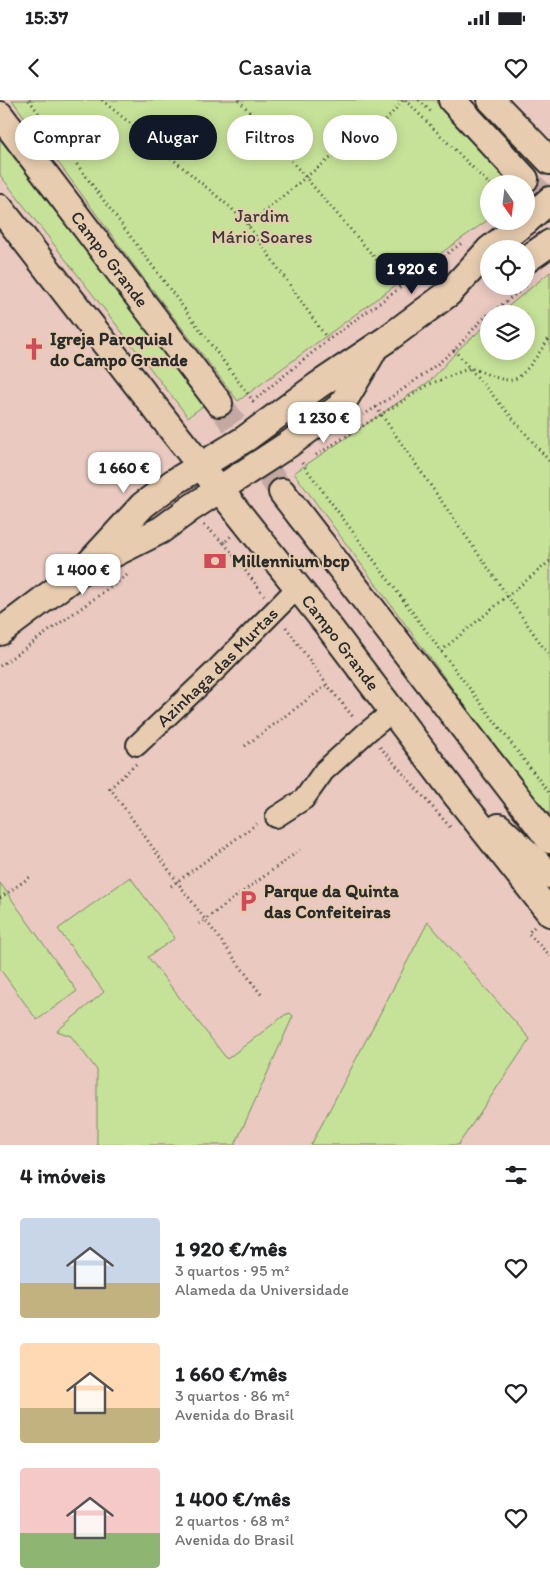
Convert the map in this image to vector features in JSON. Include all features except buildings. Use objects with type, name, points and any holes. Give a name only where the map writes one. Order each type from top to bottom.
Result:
[{"type":"main road","points":[[452,100],[521,175]]},
{"type":"main road","points":[[491,100],[550,161]]},
{"type":"main road","name":"Campo Grande","points":[[0,115],[219,403]]},
{"type":"main road","points":[[535,213],[550,200]]},
{"type":"main road","name":"Campo Grande","points":[[0,208],[298,587],[456,795],[544,918]]},
{"type":"main road","points":[[493,240],[511,230]]},
{"type":"main road","points":[[535,254],[550,243]]},
{"type":"main road","points":[[449,293],[480,250]]},
{"type":"main road","points":[[85,568],[142,505],[174,482],[245,439],[317,386],[375,348],[449,293],[480,282]]},
{"type":"main road","points":[[0,632],[85,568],[161,530],[290,444],[342,406],[375,348]]},
{"type":"main road","points":[[282,492],[550,840]]},
{"type":"main road","points":[[456,795],[492,821],[550,875]]},
{"type":"lane","name":"Azinhaga das Murtas","points":[[138,754],[217,669],[298,587]]},
{"type":"lane","points":[[270,818],[304,799],[324,772],[367,732],[393,712]]},
{"type":"path","points":[[29,100],[253,401],[328,340],[400,288],[480,248]]},
{"type":"path","points":[[102,100],[230,207],[248,225],[328,340]]},
{"type":"path","points":[[240,100],[400,288]]},
{"type":"path","points":[[248,225],[346,146],[357,155],[404,100],[480,175]]},
{"type":"path","points":[[501,305],[514,295]]},
{"type":"path","points":[[360,417],[454,350],[480,321]]},
{"type":"path","points":[[550,337],[522,374],[513,380],[500,378],[470,368],[430,384],[302,463],[550,794]]},
{"type":"path","points":[[454,350],[550,462]]},
{"type":"path","points":[[376,407],[550,657]]},
{"type":"path","points":[[224,543],[275,609],[327,685],[455,832]]},
{"type":"path","points":[[441,651],[550,560]]},
{"type":"path","points":[[0,666],[137,567]]},
{"type":"path","points":[[244,746],[327,685]]},
{"type":"path","points":[[138,754],[110,788],[263,997]]},
{"type":"path","points":[[171,886],[270,818]]},
{"type":"path","points":[[199,924],[300,850]]},
{"type":"path","points":[[0,898],[30,877]]},
{"type":"path","points":[[544,918],[528,933],[550,956]]},
{"type":"green space","name":"Jardim Mário Soares","points":[[12,100],[434,100],[505,175],[480,175],[480,225],[238,401],[56,160],[119,160],[119,115],[23,115]]},
{"type":"green space","points":[[0,137],[15,156],[15,160],[18,160],[50,201],[203,406],[188,417],[0,175]]},
{"type":"green space","points":[[550,272],[550,815],[528,791],[294,473],[430,381],[461,347],[480,331],[480,360],[535,360],[535,305],[510,305],[522,295],[535,295],[535,284]]},
{"type":"green space","points":[[130,877],[175,938],[148,957],[227,1059],[285,1015],[290,1013],[293,1016],[235,1145],[97,1145],[97,1070],[71,1036],[57,1031],[104,992],[58,929]]},
{"type":"green space","points":[[0,883],[77,991],[37,1020],[0,969]]},
{"type":"green space","points":[[428,922],[530,1039],[458,1145],[311,1145]]},
{"type":"tunnel","points":[[535,189],[550,204]]},
{"type":"tunnel","points":[[219,403],[282,492]]},
{"type":"place","name":"Igreja Paroquial do Campo Grande","points":[[34,349]]},
{"type":"place","name":"Millennium bcp","points":[[215,561]]},
{"type":"place","name":"Parque da Quinta das Confeiteiras","points":[[248,901]]}]
